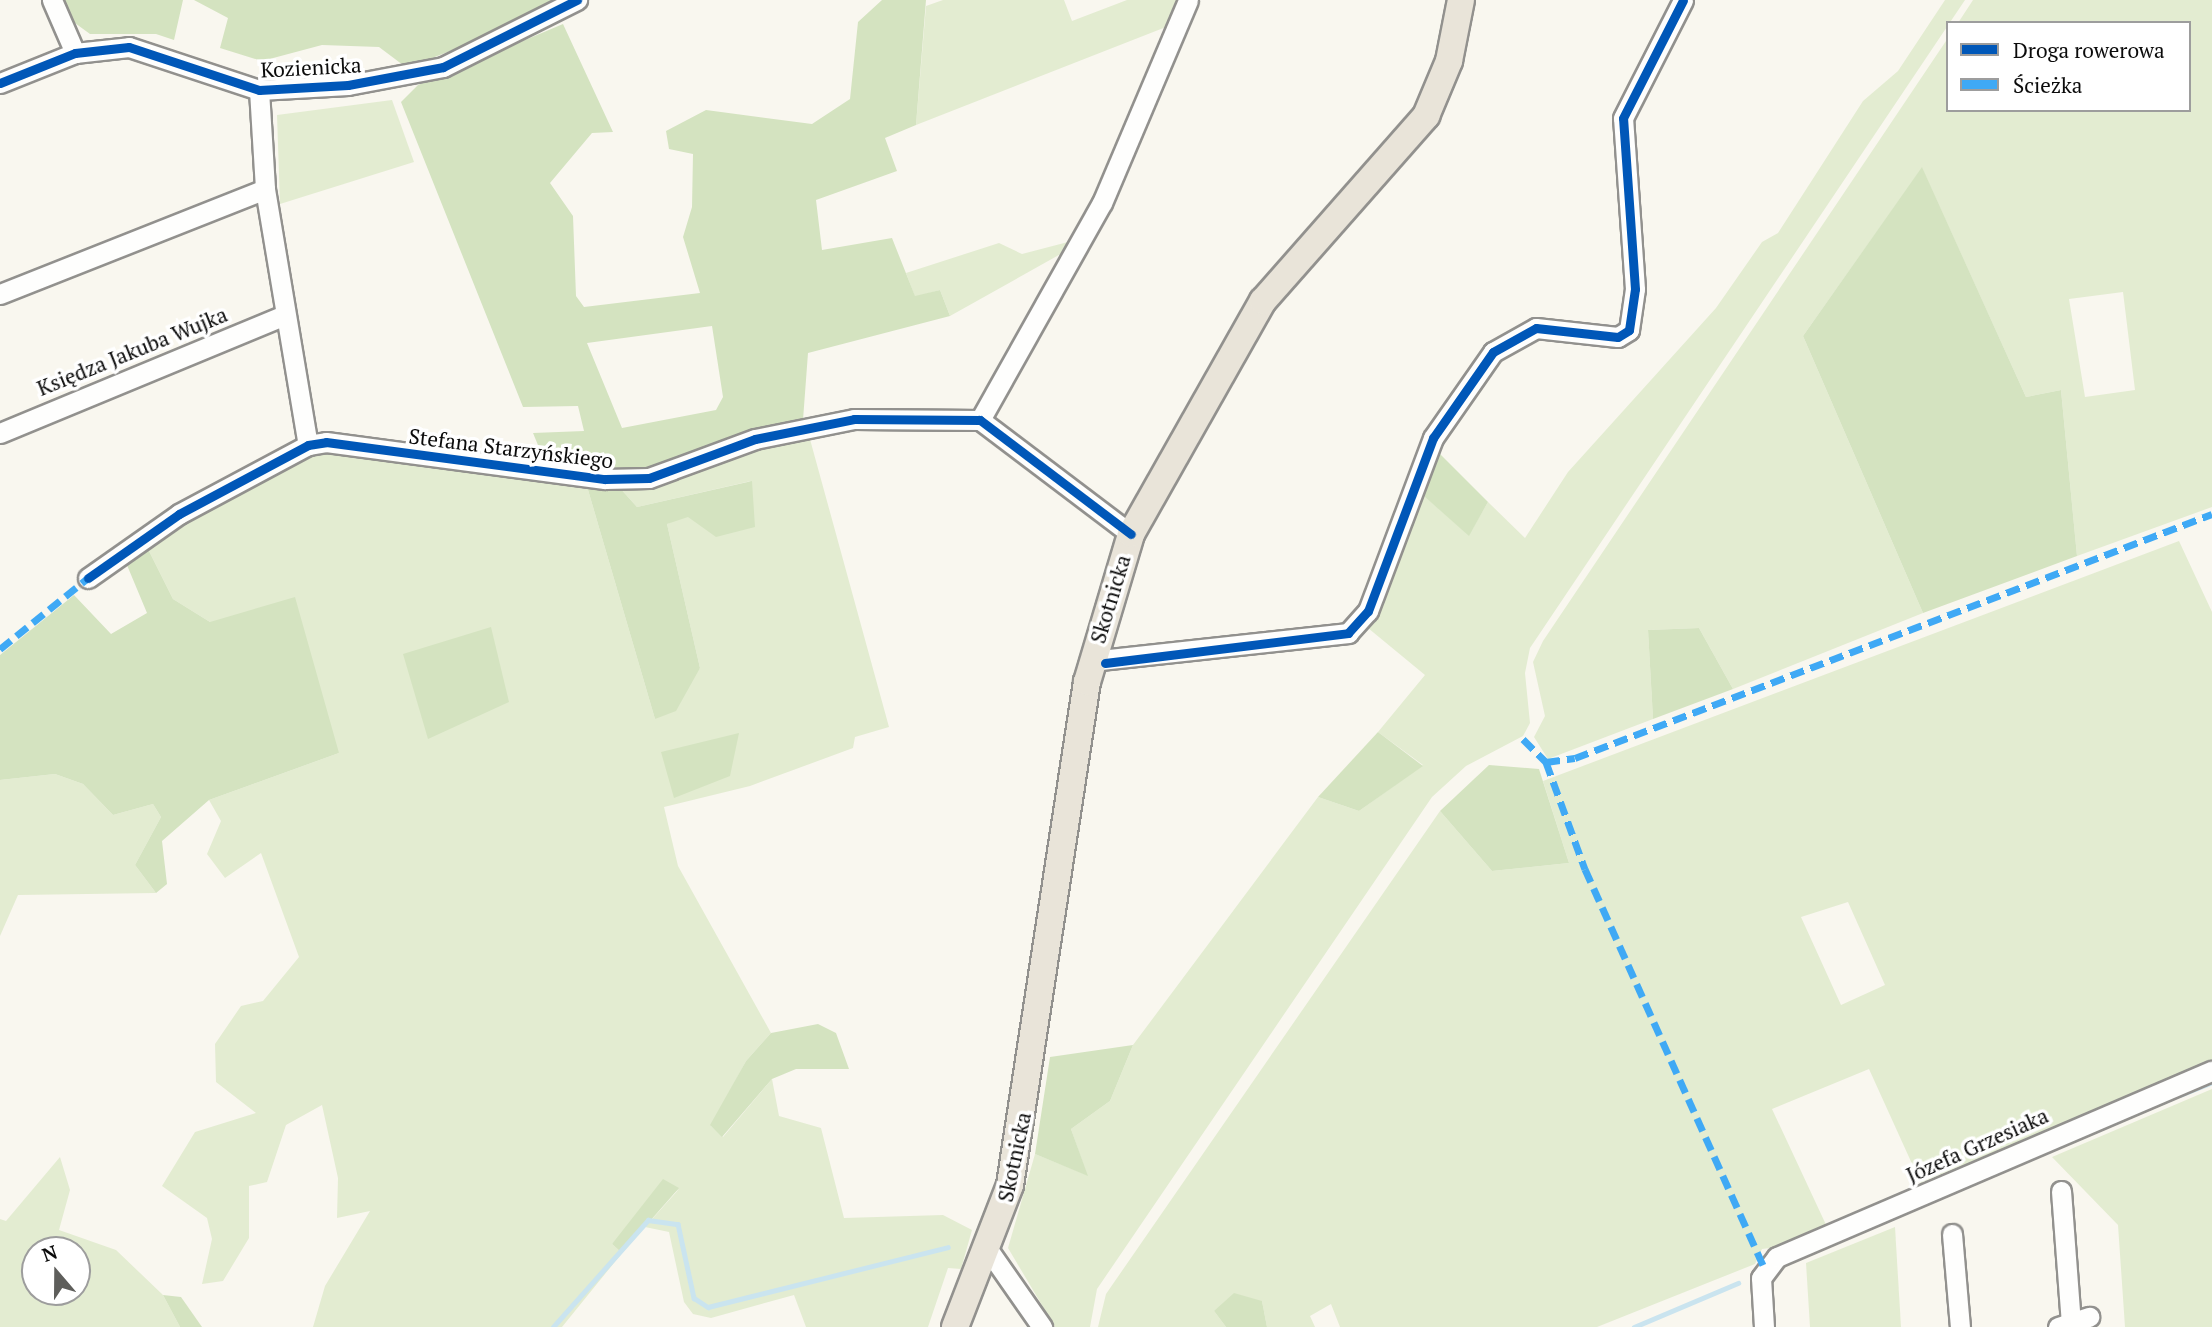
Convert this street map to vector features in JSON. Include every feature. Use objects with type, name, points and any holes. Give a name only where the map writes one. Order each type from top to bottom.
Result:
[{"type":"main road","name":"Skotnicka","points":[[955,1327],[989,1251],[1021,1131],[1091,661],[1131,534],[1263,301],[1426,116],[1450,61],[1461,0]]},
{"type":"street","points":[[52,0],[75,53]]},
{"type":"street","name":"Kozienicka","points":[[0,83],[75,53],[149,50],[259,90],[348,85],[443,67],[576,0]]},
{"type":"street","points":[[1131,534],[980,420],[1102,203],[1188,0]]},
{"type":"street","points":[[1091,661],[1348,633],[1368,611],[1433,438],[1493,352],[1535,328],[1618,337],[1629,330],[1635,289],[1623,118],[1683,0]]},
{"type":"street","points":[[259,90],[265,190],[283,316],[308,445]]},
{"type":"street","points":[[0,294],[265,190]]},
{"type":"street","name":"Księdza Jakuba Wujka","points":[[0,433],[283,316]]},
{"type":"street","name":"Stefana Starzyńskiego","points":[[88,578],[179,514],[308,445],[326,442],[605,479],[649,478],[755,439],[854,419],[980,420]]},
{"type":"street","name":"Józefa Grzesiaka","points":[[1764,1327],[1758,1294],[1765,1269],[1777,1257],[2212,1071]]},
{"type":"street","points":[[2061,1191],[2073,1322]]},
{"type":"street","points":[[1952,1234],[1960,1327]]},
{"type":"street","points":[[989,1251],[1040,1324]]},
{"type":"green space","points":[[58,0],[183,0],[174,40],[156,34],[90,34],[64,15]]},
{"type":"green space","points":[[194,0],[556,0],[559,8],[407,68],[379,47],[322,45],[262,61],[220,48],[228,18]]},
{"type":"green space","points":[[882,0],[926,0],[916,125],[885,138],[897,171],[816,200],[822,250],[892,238],[915,296],[940,290],[950,316],[808,353],[803,420],[632,473],[547,467],[533,433],[584,431],[578,406],[523,407],[401,102],[418,85],[563,24],[613,132],[592,133],[550,183],[573,216],[576,296],[584,307],[700,293],[683,237],[692,207],[693,154],[669,149],[666,131],[706,110],[812,124],[850,99],[858,22]],"holes":[[[712,326],[723,397],[716,410],[622,428],[587,343]]]},
{"type":"green space","points":[[943,0],[1064,0],[1072,21],[1127,0],[1177,0],[1166,27],[916,125],[926,6]]},
{"type":"green space","points":[[1945,0],[1965,0],[1951,21],[1946,21],[1946,28],[1530,648],[1525,673],[1530,723],[1523,736],[1466,766],[1432,797],[1097,1289],[1090,1327],[1055,1327],[1008,1248],[1035,1154],[1087,1175],[1071,1129],[1110,1101],[1133,1045],[1318,797],[1359,811],[1423,765],[1378,732],[1425,675],[1368,628],[1417,490],[1469,535],[1488,502],[1525,538],[1568,472],[1716,308],[1762,242],[1778,233],[1863,101],[1898,71]]},
{"type":"green space","points":[[1973,0],[2212,0],[2212,507],[2077,556],[2061,390],[2026,397],[1922,168],[1803,336],[1923,613],[1733,689],[1699,628],[1648,630],[1653,719],[1548,759],[1534,737],[1545,716],[1533,662],[1543,641],[1946,41],[1946,112],[2191,112],[2191,21],[1959,21]],"holes":[[[2123,292],[2135,390],[2085,397],[2069,299]]]},
{"type":"green space","points":[[392,100],[414,162],[280,204],[277,115]]},
{"type":"green space","points":[[1922,167],[2026,397],[2061,390],[2077,556],[1923,613],[1803,336]]},
{"type":"green space","points":[[1068,242],[1066,251],[950,316],[940,290],[915,297],[906,273],[999,243],[1022,254]]},
{"type":"green space","points":[[808,432],[889,727],[855,737],[853,748],[750,786],[664,807],[678,866],[771,1033],[746,1061],[711,1126],[723,1137],[772,1079],[779,1116],[821,1128],[844,1218],[943,1215],[972,1230],[961,1269],[948,1268],[928,1327],[806,1327],[794,1295],[711,1318],[693,1314],[684,1302],[669,1232],[645,1227],[679,1189],[612,1244],[622,1253],[562,1327],[313,1327],[325,1286],[370,1211],[337,1218],[338,1178],[322,1105],[286,1125],[267,1182],[249,1186],[249,1238],[223,1281],[202,1284],[212,1239],[207,1218],[162,1186],[195,1132],[256,1113],[216,1082],[215,1044],[241,1006],[263,1001],[299,957],[261,853],[225,878],[207,854],[221,821],[209,800],[339,753],[210,622],[173,599],[144,541],[315,448],[586,483],[655,719],[700,668],[667,524],[751,481],[637,507],[619,487]]},
{"type":"green space","points":[[1436,450],[1488,502],[1469,536],[1417,490]]},
{"type":"green space","points":[[752,481],[755,527],[716,537],[688,517],[667,524],[700,668],[676,711],[655,719],[586,483],[619,487],[637,507]]},
{"type":"green space","points":[[144,541],[173,599],[210,622],[295,597],[339,753],[209,800],[162,841],[167,884],[156,893],[135,865],[161,817],[153,804],[113,815],[83,784],[55,774],[0,780],[0,655],[74,595],[111,634],[147,613],[124,558]]},
{"type":"green space","points":[[2179,541],[2212,612],[2212,1068],[1923,1188],[1869,1069],[1772,1109],[1828,1229],[1793,1245],[1762,1249],[1755,1264],[1597,1327],[1340,1327],[1331,1304],[1310,1316],[1315,1327],[1267,1327],[1262,1301],[1214,1311],[1226,1327],[1098,1327],[1106,1294],[1440,811],[1492,871],[1569,863],[1543,781]],"holes":[[[1848,902],[1885,985],[1841,1005],[1801,917]]]},
{"type":"green space","points":[[491,627],[509,702],[428,739],[403,654]]},
{"type":"green space","points":[[1699,628],[1733,689],[1653,719],[1648,630]]},
{"type":"green space","points":[[1378,732],[1423,766],[1359,811],[1318,797]]},
{"type":"green space","points":[[739,733],[730,776],[674,798],[661,752]]},
{"type":"green space","points":[[1489,765],[1539,769],[1569,863],[1492,871],[1440,811]]},
{"type":"green space","points":[[55,774],[83,784],[113,815],[153,804],[161,817],[135,865],[156,893],[18,895],[0,936],[0,780]]},
{"type":"green space","points":[[818,1024],[836,1033],[849,1069],[796,1069],[772,1079],[722,1137],[710,1125],[746,1061],[771,1033]]},
{"type":"green space","points":[[1133,1045],[1110,1101],[1071,1129],[1088,1176],[1035,1154],[1050,1057]]},
{"type":"green space","points":[[2212,1089],[2212,1327],[2125,1327],[2118,1225],[2052,1157]]},
{"type":"green space","points":[[60,1157],[70,1190],[59,1230],[76,1236],[21,1236],[21,1306],[91,1306],[91,1241],[116,1250],[163,1295],[180,1327],[0,1327],[0,1219],[6,1221]]},
{"type":"green space","points":[[663,1179],[679,1188],[622,1253],[612,1244]]},
{"type":"green space","points":[[1895,1227],[1901,1327],[1810,1327],[1806,1263]]},
{"type":"green space","points":[[1234,1293],[1262,1301],[1267,1327],[1226,1327],[1214,1311]]},
{"type":"green space","points":[[163,1295],[181,1297],[202,1327],[180,1327]]},
{"type":"waterway","points":[[2180,1095],[2212,1082]]},
{"type":"waterway","points":[[553,1327],[648,1220],[678,1224],[694,1298],[708,1307],[948,1247]]},
{"type":"waterway","points":[[1634,1327],[1738,1283]]},
{"type":"marked path","points":[[1546,762],[1575,758],[2212,514]]},
{"type":"marked path","points":[[0,649],[88,578]]},
{"type":"marked path","points":[[1523,739],[1546,762],[1585,869],[1765,1269]]},
{"type":"cycle path","points":[[0,83],[75,53],[129,47],[259,90],[348,85],[443,67],[577,0]]},
{"type":"cycle path","points":[[1105,663],[1348,633],[1368,611],[1433,438],[1493,352],[1536,328],[1618,337],[1629,330],[1635,289],[1623,118],[1683,0]]},
{"type":"cycle path","points":[[88,578],[179,514],[308,445],[326,442],[605,479],[649,478],[755,439],[854,419],[980,420],[1131,534]]}]
